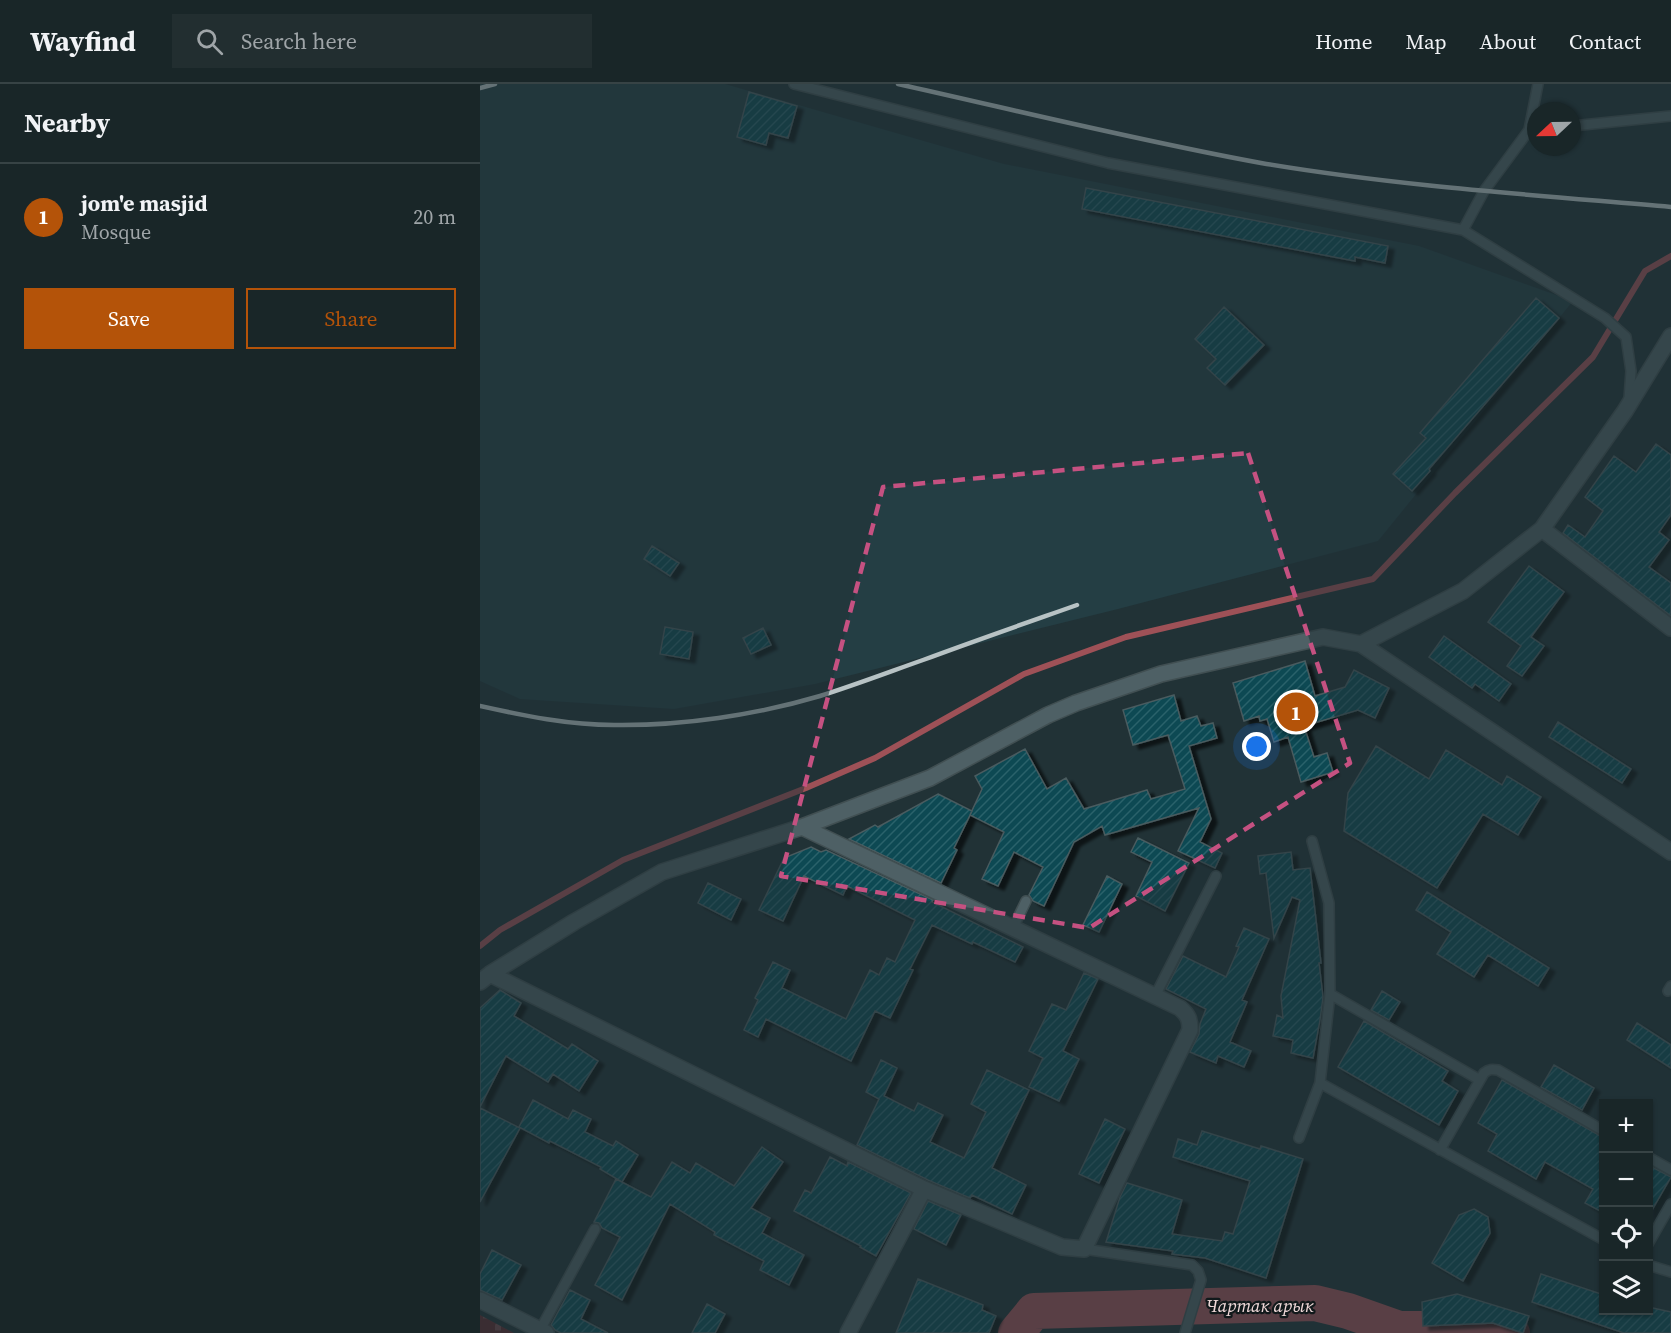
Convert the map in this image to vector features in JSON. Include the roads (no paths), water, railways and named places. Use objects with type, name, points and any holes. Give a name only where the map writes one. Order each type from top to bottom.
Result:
[{"type":"street","points":[[1360,644],[1463,591],[1542,529],[1625,411],[1669,342]]},
{"type":"street","points":[[1542,529],[1671,628]]},
{"type":"street","points":[[485,978],[574,922],[662,872],[802,827],[930,778],[1048,715],[1103,692],[1161,674],[1323,637],[1360,644],[1671,852]]},
{"type":"street","points":[[485,978],[924,1189],[1062,1247],[1084,1250],[1190,1030],[1187,1014],[1180,1008],[802,827]]},
{"type":"street","points":[[849,1333],[924,1189]]},
{"type":"street","points":[[480,1300],[543,1331]]},
{"type":"lane","points":[[794,84],[1108,164],[1463,230],[1606,320],[1626,337],[1630,363],[1630,396],[1625,411]]},
{"type":"lane","points":[[1536,102],[1538,84]]},
{"type":"lane","points":[[1581,125],[1671,116]]},
{"type":"lane","points":[[1463,230],[1484,191],[1527,136]]},
{"type":"lane","points":[[1299,1138],[1320,1083],[1330,994],[1329,903],[1312,841]]},
{"type":"lane","points":[[1155,996],[1216,876]]},
{"type":"lane","points":[[1013,928],[1026,901]]},
{"type":"lane","points":[[1330,994],[1480,1080]]},
{"type":"lane","points":[[1440,1150],[1488,1070],[1498,1070],[1599,1128]]},
{"type":"lane","points":[[1320,1083],[1599,1237]]},
{"type":"lane","points":[[1653,1160],[1671,1170]]},
{"type":"lane","points":[[1653,1235],[1671,1204]]},
{"type":"lane","points":[[543,1331],[595,1229]]},
{"type":"lane","points":[[1084,1250],[1192,1265],[1198,1271],[1201,1280],[1185,1333]]},
{"type":"lane","points":[[1653,1267],[1671,1272]]},
{"type":"waterway","points":[[480,946],[500,930],[623,860],[806,788],[875,758],[1024,674],[1126,637],[1373,579],[1455,493],[1593,357],[1645,271],[1671,256]]},
{"type":"waterway","name":"Чартак арык","points":[[1016,1333],[1034,1311],[1315,1303],[1348,1311],[1399,1329],[1484,1329],[1512,1333]]},
{"type":"railway","points":[[480,88],[495,84]]},
{"type":"railway","points":[[898,84],[1261,163],[1414,184],[1671,207]]},
{"type":"railway","points":[[480,706],[547,719],[597,725],[666,724],[745,714],[833,692],[1077,605]]},
{"type":"place","name":"jom'e masjid","points":[[1296,712]]}]
